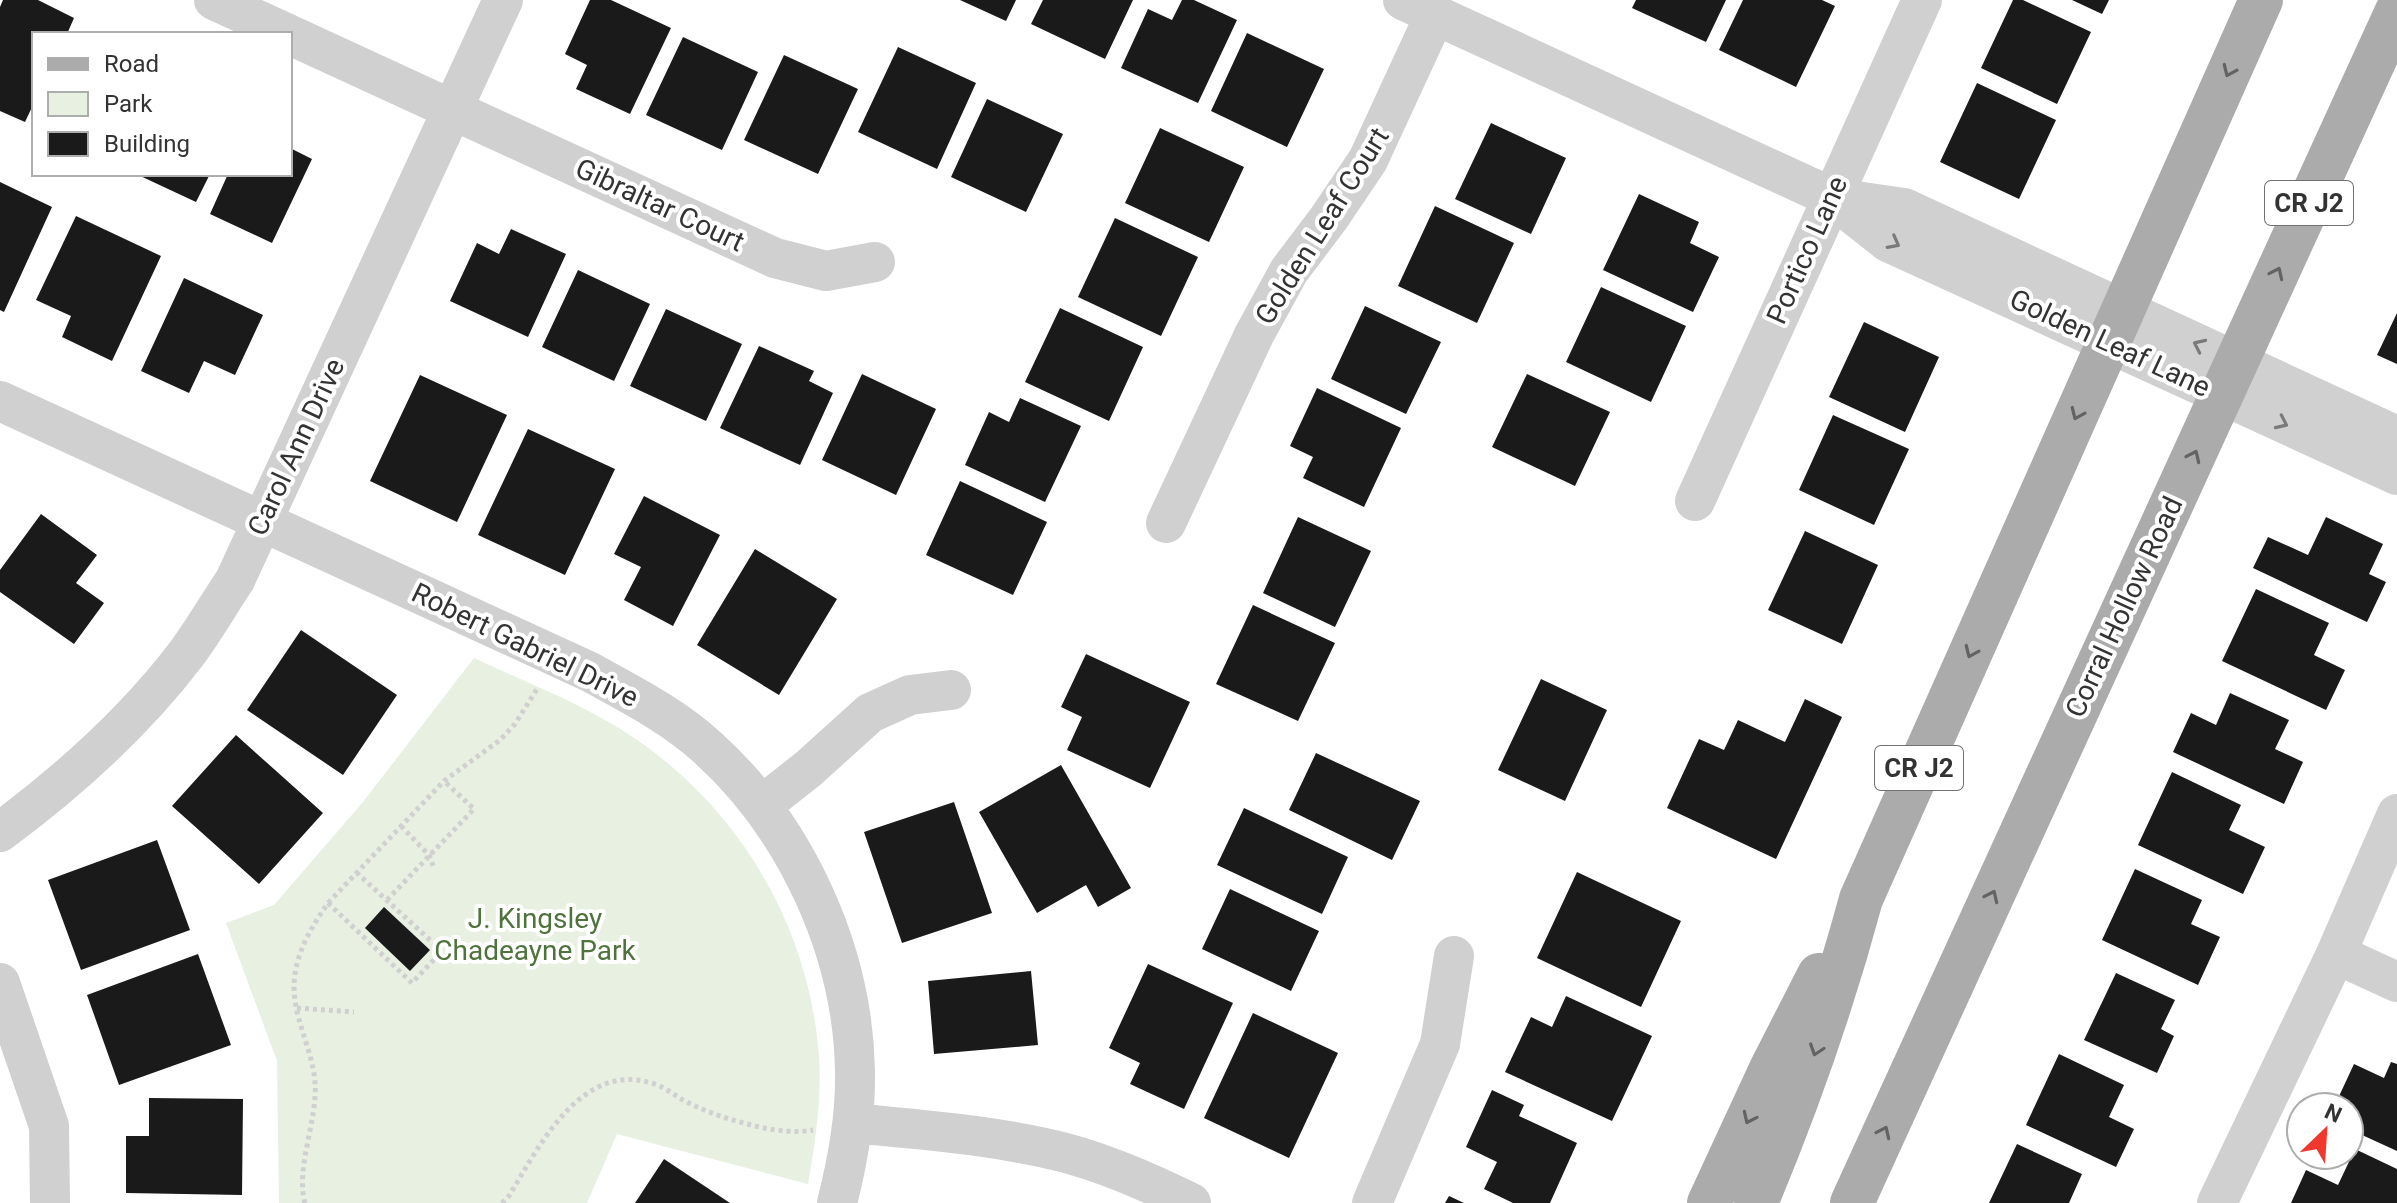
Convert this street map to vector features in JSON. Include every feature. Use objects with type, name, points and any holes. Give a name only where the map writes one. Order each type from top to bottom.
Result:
[{"type":"main road","name":"CR J2","points":[[1756,1203],[1794,1114],[1826,1022],[1861,899],[2261,0]]},
{"type":"main road","name":"Corral Hollow Road","points":[[1852,1203],[2397,11]]},
{"type":"main road","points":[[1709,1203],[1802,1006],[1861,899]]},
{"type":"street","name":"Gibraltar Court","points":[[214,0],[285,32]]},
{"type":"street","name":"Carol Ann Drive","points":[[0,832],[52,793],[100,751],[188,652],[235,580],[503,0]]},
{"type":"street","name":"Portico Lane","points":[[1695,501],[1922,0]]},
{"type":"street","name":"Golden Leaf Lane","points":[[1419,8],[1831,197],[1904,208],[2116,326],[2229,378],[2397,475]]},
{"type":"street","name":"Golden Leaf Court","points":[[1166,523],[1254,335],[1289,271],[1368,160],[1419,8]]},
{"type":"street","name":"Gibraltar Court","points":[[292,35],[775,258],[826,271],[875,262]]},
{"type":"street","name":"Golden Leaf Lane","points":[[2229,378],[2397,436]]},
{"type":"street","name":"Robert Gabriel Drive","points":[[0,401],[590,672],[663,715],[707,747],[761,806],[800,865],[825,921],[844,985],[852,1028],[855,1071],[853,1123],[837,1203]]},
{"type":"street","points":[[761,806],[870,713],[910,695],[951,690]]},
{"type":"street","points":[[2217,1203],[2336,954],[2397,814]]},
{"type":"street","points":[[2336,954],[2397,982]]},
{"type":"street","points":[[1372,1203],[1440,1044],[1454,956]]},
{"type":"street","points":[[0,983],[49,1126],[50,1203]]},
{"type":"street","points":[[853,1123],[999,1139],[1067,1153],[1143,1179],[1191,1203]]},
{"type":"path","points":[[305,1203],[302,1179],[313,1118],[315,1085],[312,1059],[294,991],[302,949],[328,903],[444,781],[484,753],[515,724],[529,704],[552,655]]},
{"type":"path","points":[[387,900],[474,809],[444,781]]},
{"type":"path","points":[[401,826],[429,855],[434,868]]},
{"type":"path","points":[[328,903],[412,983],[442,951],[357,873]]},
{"type":"path","points":[[297,1008],[354,1012]]},
{"type":"path","points":[[502,1203],[561,1118],[590,1092],[607,1082],[626,1079],[650,1082],[701,1109],[755,1126],[797,1132],[853,1123]]},
{"type":"green space","name":"J. Kingsley Chadeayne Park","points":[[474,658],[586,710],[622,730],[661,758],[697,790],[729,826],[756,865],[779,907],[797,951],[810,997],[818,1045],[819,1098],[808,1184],[617,1134],[587,1203],[279,1203],[277,1061],[226,923],[274,905],[363,802]]},
{"type":"building","points":[[3,0],[38,0],[74,18],[68,32],[32,32],[32,107],[25,122],[0,111],[0,7]]},
{"type":"building","points":[[590,0],[611,0],[671,28],[630,114],[576,89],[587,65],[565,54]]},
{"type":"building","points":[[960,0],[1016,0],[1006,21]]},
{"type":"building","points":[[1043,0],[1133,0],[1105,59],[1031,24]]},
{"type":"building","points":[[1182,0],[1194,0],[1237,20],[1198,103],[1121,68],[1148,9],[1172,20]]},
{"type":"building","points":[[1636,0],[1726,0],[1706,42],[1632,8]]},
{"type":"building","points":[[1743,0],[1822,0],[1835,6],[1796,87],[1719,50]]},
{"type":"building","points":[[2013,0],[2023,0],[2091,32],[2057,104],[1981,68]]},
{"type":"building","points":[[2072,0],[2109,0],[2102,14]]},
{"type":"building","points":[[1247,33],[1324,69],[1287,147],[1211,111]]},
{"type":"building","points":[[683,37],[758,72],[722,150],[646,115]]},
{"type":"building","points":[[898,47],[976,83],[937,169],[858,132]]},
{"type":"building","points":[[784,55],[858,89],[818,174],[744,140]]},
{"type":"building","points":[[1977,83],[2056,120],[2019,199],[1940,162]]},
{"type":"building","points":[[987,99],[1063,134],[1026,212],[951,177]]},
{"type":"building","points":[[1491,123],[1566,158],[1531,234],[1455,199]]},
{"type":"building","points":[[1160,128],[1244,167],[1209,242],[1125,203]]},
{"type":"building","points":[[292,149],[312,159],[272,243],[210,214],[227,176],[292,176]]},
{"type":"building","points":[[140,176],[209,176],[196,202]]},
{"type":"building","points":[[0,182],[52,207],[4,312],[0,310]]},
{"type":"building","points":[[1639,194],[1699,222],[1690,243],[1719,257],[1693,312],[1603,270]]},
{"type":"building","points":[[1435,206],[1514,243],[1477,323],[1398,286]]},
{"type":"building","points":[[76,216],[161,256],[112,361],[62,337],[71,316],[36,300]]},
{"type":"building","points":[[1115,218],[1198,257],[1161,336],[1078,297]]},
{"type":"building","points":[[511,229],[566,254],[528,337],[450,301],[477,243],[499,254]]},
{"type":"building","points":[[578,270],[650,304],[614,381],[542,347]]},
{"type":"building","points":[[184,278],[263,315],[235,375],[204,361],[189,393],[141,371]]},
{"type":"building","points":[[1601,287],[1686,326],[1651,402],[1566,362]]},
{"type":"building","points":[[1365,306],[1441,342],[1406,414],[1331,379]]},
{"type":"building","points":[[1060,308],[1143,347],[1109,421],[1025,382]]},
{"type":"building","points":[[666,309],[742,344],[706,421],[630,386]]},
{"type":"building","points":[[2397,313],[2397,364],[2377,355]]},
{"type":"building","points":[[1864,322],[1939,357],[1905,432],[1829,397]]},
{"type":"building","points":[[759,346],[814,371],[809,381],[833,393],[800,465],[720,428]]},
{"type":"building","points":[[862,374],[936,409],[896,495],[822,460]]},
{"type":"building","points":[[1527,374],[1610,412],[1575,486],[1492,447]]},
{"type":"building","points":[[420,375],[507,415],[457,522],[370,481]]},
{"type":"building","points":[[1317,388],[1401,428],[1364,507],[1303,478],[1313,457],[1290,446]]},
{"type":"building","points":[[1020,398],[1081,426],[1045,502],[965,465],[989,412],[1009,422]]},
{"type":"building","points":[[1833,415],[1909,449],[1874,525],[1799,490]]},
{"type":"building","points":[[528,429],[615,469],[565,575],[478,535]]},
{"type":"building","points":[[960,481],[1047,522],[1013,595],[926,555]]},
{"type":"building","points":[[644,496],[720,535],[673,626],[624,600],[641,567],[614,554]]},
{"type":"building","points":[[41,514],[97,555],[76,583],[104,603],[74,644],[0,592],[0,570]]},
{"type":"building","points":[[1298,517],[1371,551],[1335,627],[1263,593]]},
{"type":"building","points":[[2326,517],[2383,544],[2369,574],[2386,582],[2367,622],[2253,568],[2268,537],[2308,555]]},
{"type":"building","points":[[1805,531],[1878,565],[1842,644],[1768,610]]},
{"type":"building","points":[[755,549],[837,599],[779,695],[697,645]]},
{"type":"building","points":[[2256,589],[2329,623],[2314,655],[2345,670],[2326,710],[2222,661]]},
{"type":"building","points":[[1253,605],[1335,643],[1298,721],[1216,684]]},
{"type":"building","points":[[301,630],[397,695],[343,775],[247,710]]},
{"type":"building","points":[[1086,654],[1190,702],[1150,788],[1067,750],[1082,717],[1061,707]]},
{"type":"building","points":[[1541,679],[1607,710],[1565,801],[1498,770]]},
{"type":"building","points":[[2230,693],[2289,720],[2275,749],[2303,762],[2284,804],[2173,752],[2191,713],[2216,725]]},
{"type":"building","points":[[1805,699],[1842,717],[1776,859],[1667,808],[1699,739],[1724,750],[1738,720],[1785,742]]},
{"type":"building","points":[[236,735],[323,813],[259,884],[172,806]]},
{"type":"building","points":[[1316,753],[1420,801],[1392,860],[1289,810]]},
{"type":"building","points":[[1061,765],[1131,888],[1098,907],[1086,885],[1037,913],[979,812]]},
{"type":"building","points":[[2172,772],[2241,805],[2229,830],[2265,847],[2243,894],[2138,845]]},
{"type":"building","points":[[954,802],[992,913],[902,943],[864,832]]},
{"type":"building","points":[[1244,808],[1348,857],[1322,914],[1217,865]]},
{"type":"building","points":[[157,840],[190,930],[81,970],[48,880]]},
{"type":"building","points":[[2135,869],[2202,900],[2191,924],[2220,937],[2198,985],[2102,940]]},
{"type":"building","points":[[1577,872],[1681,921],[1641,1007],[1537,958]]},
{"type":"building","points":[[1230,889],[1319,931],[1291,991],[1202,949]]},
{"type":"building","points":[[384,907],[430,950],[410,971],[365,928]]},
{"type":"building","points":[[198,954],[231,1045],[119,1085],[87,995]]},
{"type":"building","points":[[1148,964],[1233,1003],[1184,1109],[1130,1084],[1140,1063],[1109,1048]]},
{"type":"building","points":[[1031,971],[1038,1045],[934,1054],[928,981]]},
{"type":"building","points":[[2116,973],[2175,1000],[2161,1029],[2174,1036],[2157,1073],[2084,1040]]},
{"type":"building","points":[[1566,996],[1652,1036],[1612,1121],[1505,1072],[1531,1017],[1552,1027]]},
{"type":"building","points":[[1253,1013],[1338,1053],[1289,1158],[1204,1118]]},
{"type":"building","points":[[2059,1054],[2124,1085],[2109,1117],[2134,1129],[2116,1167],[2026,1125]]},
{"type":"building","points":[[2391,1062],[2397,1064],[2397,1151],[2365,1136],[2365,1091],[2341,1091],[2354,1064],[2384,1078]]},
{"type":"building","points":[[1492,1090],[1524,1105],[1519,1116],[1577,1143],[1550,1203],[1513,1203],[1484,1189],[1497,1162],[1466,1147]]},
{"type":"building","points":[[149,1098],[243,1099],[242,1195],[126,1193],[126,1136],[149,1136]]},
{"type":"building","points":[[2017,1144],[2082,1174],[2069,1203],[1989,1203]]},
{"type":"building","points":[[2365,1154],[2397,1169],[2397,1203],[2291,1203],[2306,1171],[2338,1185],[2345,1171],[2365,1171]]},
{"type":"building","points":[[664,1159],[730,1203],[635,1203]]},
{"type":"building","points":[[1449,1196],[1464,1203],[1445,1203]]}]
